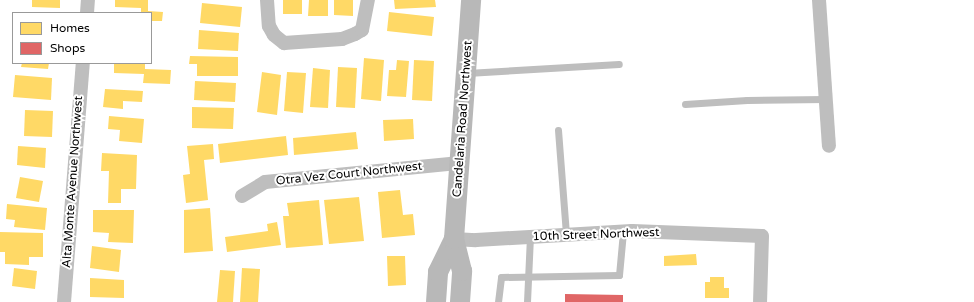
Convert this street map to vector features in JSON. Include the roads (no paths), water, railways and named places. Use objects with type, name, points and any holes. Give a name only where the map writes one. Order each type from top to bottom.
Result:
[{"type":"main road","name":"Candelaria Road Northwest","points":[[460,302],[462,270],[454,239],[471,0]]},
{"type":"main road","name":"Candelaria Road Northwest","points":[[436,302],[438,272],[454,239]]},
{"type":"street","points":[[87,12],[88,0]]},
{"type":"street","points":[[267,0],[269,26],[274,35],[284,43],[342,39],[355,34],[362,30],[368,0]]},
{"type":"street","points":[[819,0],[829,146]]},
{"type":"street","name":"Alta Monte Avenue Northwest","points":[[64,302],[83,64]]},
{"type":"street","name":"Otra Vez Court Northwest","points":[[242,196],[265,182],[460,163]]},
{"type":"street","name":"10th Street Northwest","points":[[454,239],[623,232],[762,236],[760,302]]},
{"type":"lane","points":[[466,74],[619,64]]},
{"type":"lane","points":[[684,104],[747,100],[826,99]]},
{"type":"lane","points":[[558,130],[566,235]]},
{"type":"lane","points":[[498,302],[501,277],[619,275],[623,232]]},
{"type":"lane","points":[[527,302],[530,277],[530,237]]}]
